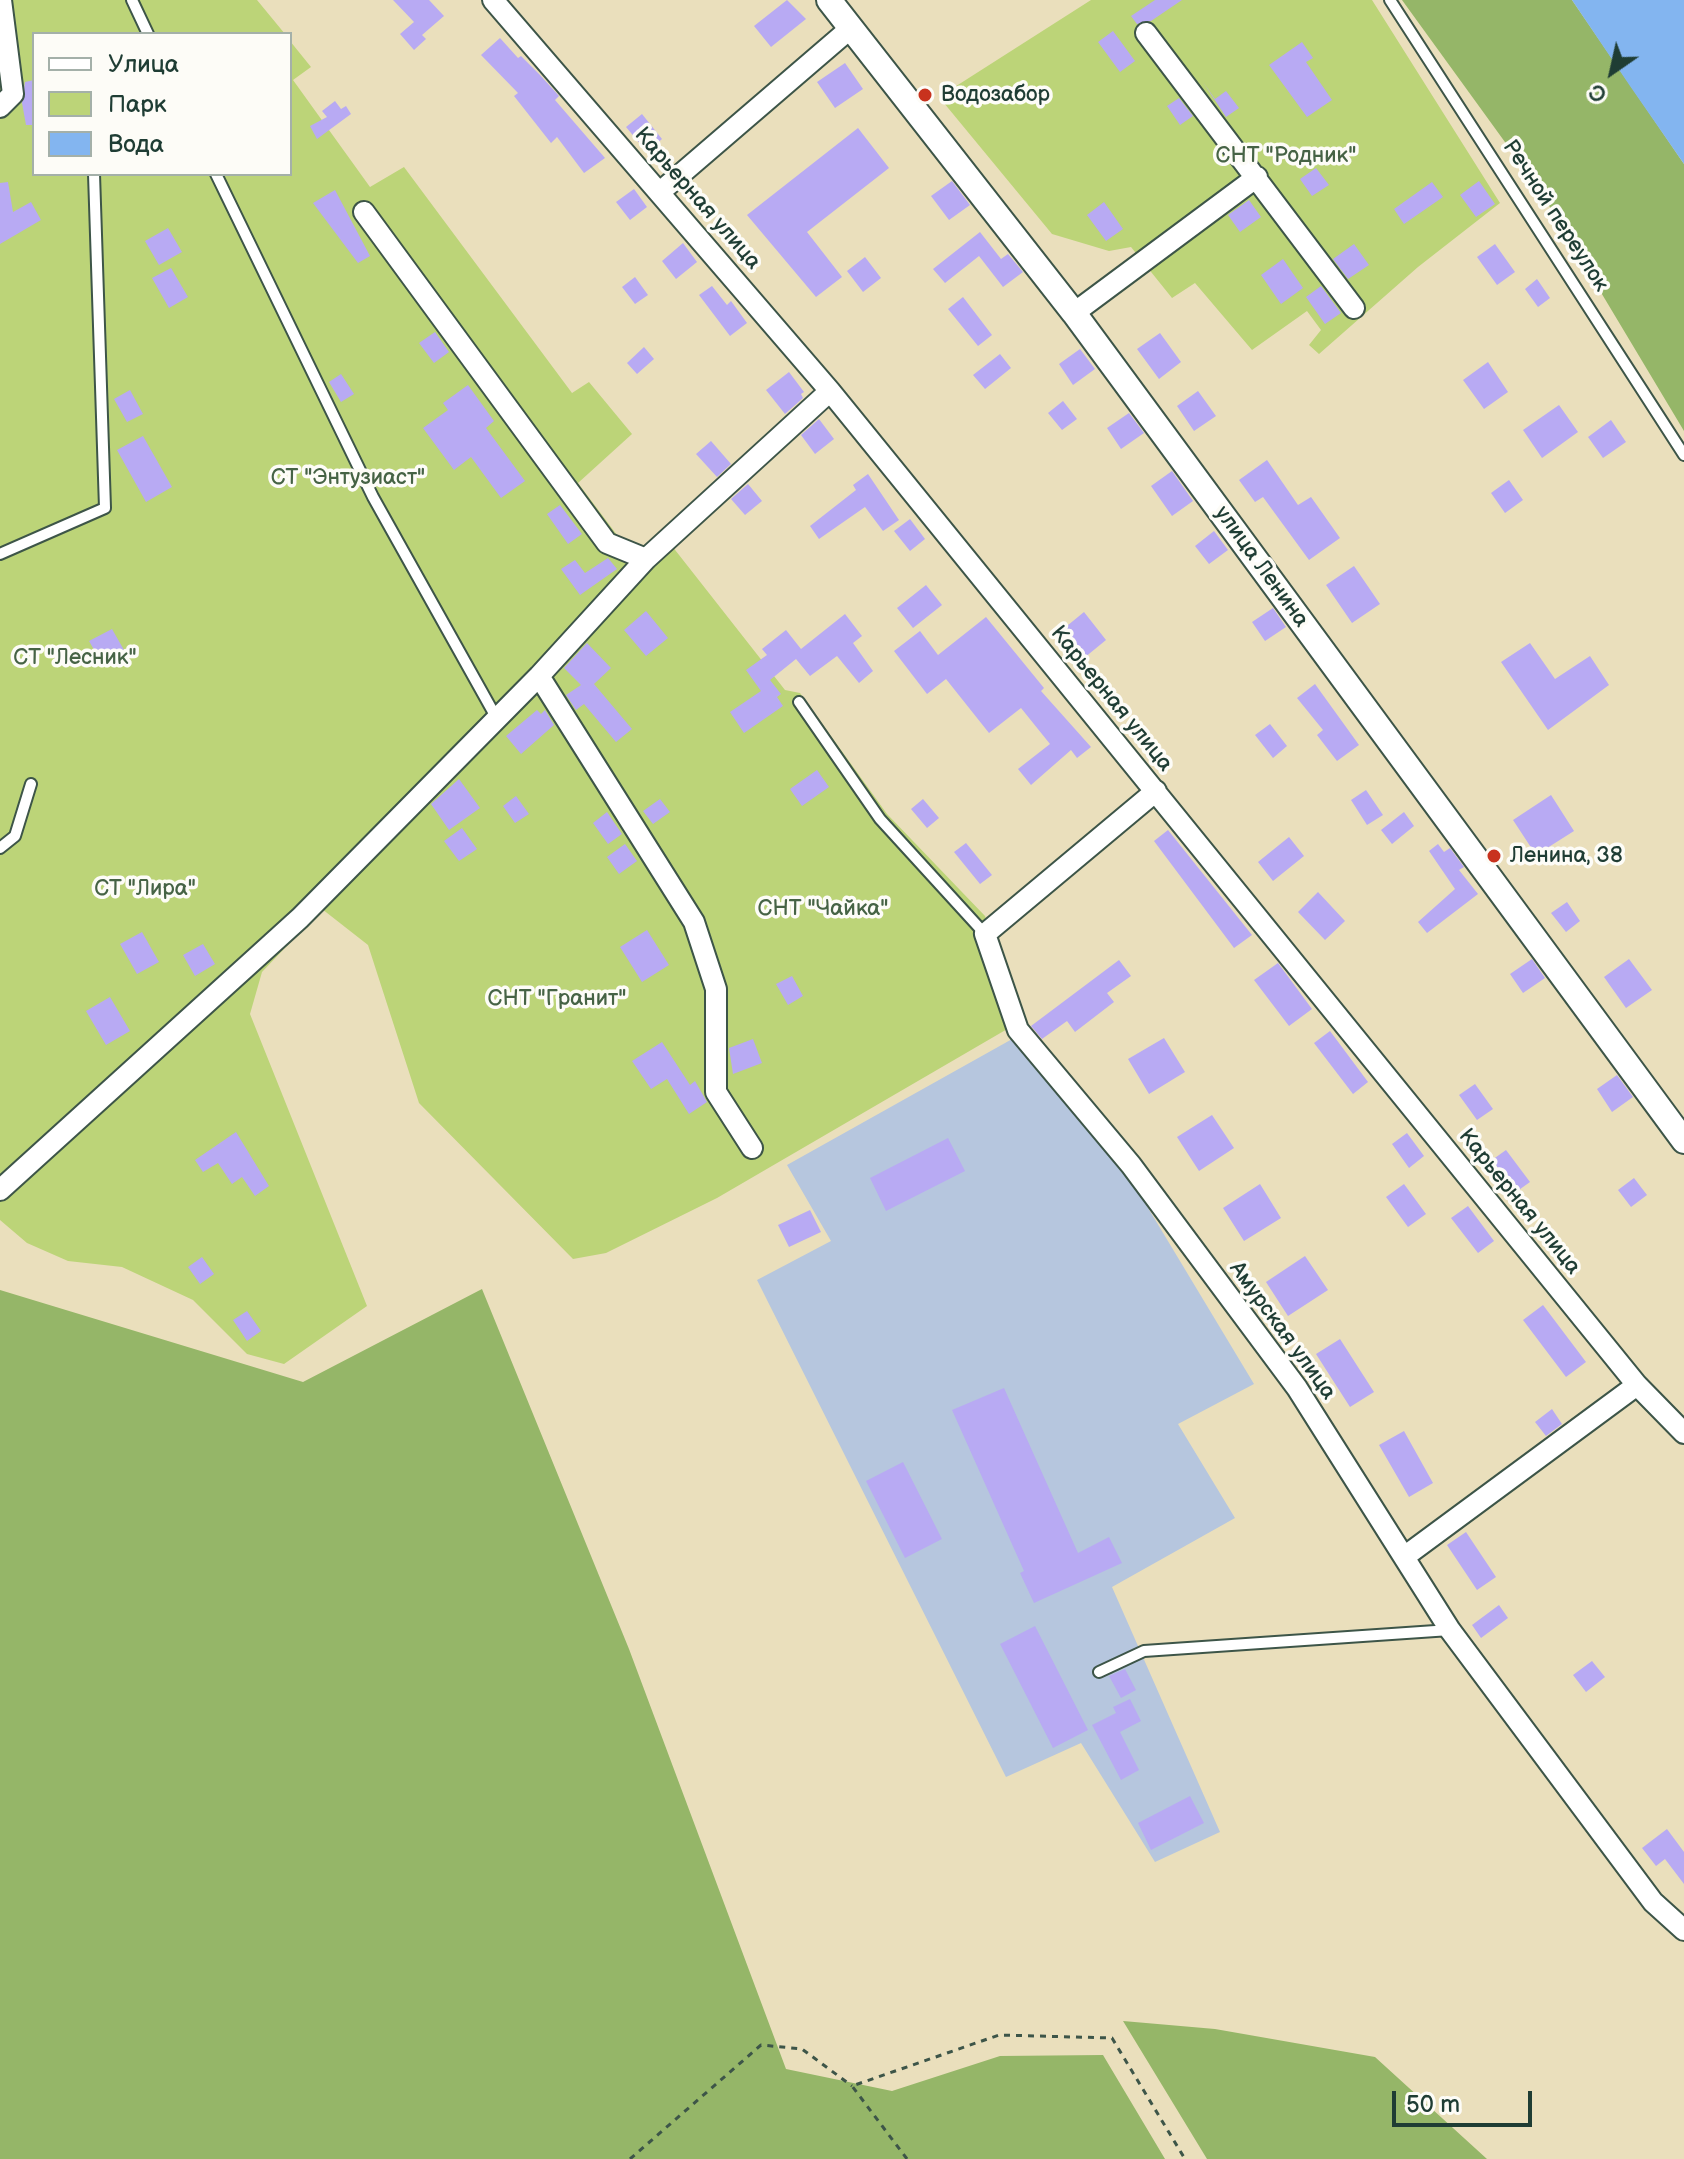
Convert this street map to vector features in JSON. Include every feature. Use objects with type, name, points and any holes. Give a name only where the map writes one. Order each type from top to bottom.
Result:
[{"type":"street","points":[[0,107],[13,94],[1,0]]},
{"type":"street","name":"Карьерная улица","points":[[493,0],[830,391],[1637,1385],[1684,1433]]},
{"type":"street","name":"улица Ленина","points":[[829,0],[1074,313],[1684,1141]]},
{"type":"street","points":[[660,192],[852,27]]},
{"type":"street","points":[[1146,33],[1354,308]]},
{"type":"street","points":[[1074,313],[1257,177]]},
{"type":"street","points":[[364,212],[607,543],[646,559]]},
{"type":"street","points":[[0,1190],[300,918],[539,676],[646,559],[830,391]]},
{"type":"street","points":[[539,676],[694,922],[716,989],[716,1092],[752,1148]]},
{"type":"street","points":[[985,934],[1156,791]]},
{"type":"street","name":"Амурская улица","points":[[985,934],[1018,1030],[1131,1165],[1297,1388],[1450,1630],[1653,1902],[1684,1930]]},
{"type":"street","points":[[1404,1557],[1637,1385]]},
{"type":"lane","points":[[132,0],[147,32]]},
{"type":"lane","name":"Речной переулок","points":[[1390,0],[1684,455]]},
{"type":"lane","points":[[0,554],[105,508],[94,176]]},
{"type":"lane","points":[[217,176],[373,497],[496,717]]},
{"type":"lane","points":[[799,702],[880,819],[985,934]]},
{"type":"lane","points":[[0,848],[15,836],[31,784]]},
{"type":"lane","points":[[1099,1672],[1144,1651],[1450,1630]]},
{"type":"path","points":[[852,2086],[999,2035],[1112,2038],[1185,2159]]},
{"type":"path","points":[[630,2159],[761,2045],[802,2049],[852,2086],[907,2159]]},
{"type":"shaded area","points":[[1014,1038],[1133,1183],[1254,1384],[1178,1424],[1235,1518],[1112,1587],[1220,1832],[1155,1862],[1081,1743],[1006,1777],[757,1280],[831,1241],[787,1165]]},
{"type":"green space","points":[[0,0],[257,0],[283,32],[32,32],[32,176],[292,176],[292,43],[311,67],[293,80],[370,187],[404,167],[572,393],[589,382],[632,434],[578,483],[617,535],[634,545],[650,567],[672,546],[785,690],[800,693],[887,814],[985,916],[1021,1021],[717,1198],[606,1253],[573,1259],[419,1103],[368,945],[322,909],[262,972],[250,1014],[367,1306],[284,1364],[247,1354],[193,1300],[122,1267],[68,1261],[27,1243],[0,1220]]},
{"type":"green space","name":"СНТ \"Родник\"","points":[[1091,0],[1372,0],[1500,203],[1418,267],[1319,354],[1309,345],[1321,330],[1307,311],[1252,350],[1195,283],[1172,298],[1131,247],[1109,251],[1052,234],[939,97]]},
{"type":"green space","points":[[1402,0],[1572,0],[1684,164],[1684,431],[1539,189]]},
{"type":"green space","points":[[482,1289],[629,1649],[786,2069],[892,2091],[1000,2056],[1103,2055],[1165,2159],[0,2159],[0,1290],[303,1382]]},
{"type":"green space","points":[[1123,2021],[1215,2029],[1375,2057],[1487,2159],[1207,2159]]},
{"type":"water","points":[[1572,0],[1684,0],[1684,164],[1630,86]]},
{"type":"building","points":[[393,0],[429,0],[444,16],[422,35],[426,39],[414,50],[400,34],[414,22]]},
{"type":"building","points":[[787,0],[806,19],[771,47],[754,26]]},
{"type":"building","points":[[1155,0],[1182,0],[1151,21],[1137,24],[1131,16]]},
{"type":"building","points":[[1113,31],[1135,61],[1120,72],[1098,42]]},
{"type":"building","points":[[500,38],[559,96],[555,100],[605,158],[584,173],[557,137],[551,143],[514,96],[518,93],[481,55]]},
{"type":"building","points":[[1302,42],[1313,58],[1306,62],[1332,100],[1307,117],[1269,65]]},
{"type":"building","points":[[845,63],[863,89],[835,108],[817,82]]},
{"type":"building","points":[[32,80],[32,125],[26,125],[22,103],[25,82]]},
{"type":"building","points":[[1203,82],[1215,99],[1226,91],[1239,108],[1226,117]]},
{"type":"building","points":[[1179,98],[1193,116],[1180,125],[1167,106]]},
{"type":"building","points":[[335,101],[341,109],[346,106],[351,114],[317,139],[310,126],[327,117],[322,111]]},
{"type":"building","points":[[642,114],[662,139],[647,152],[626,127]]},
{"type":"building","points":[[858,128],[889,168],[807,232],[842,277],[816,297],[747,215]]},
{"type":"building","points":[[1316,168],[1329,185],[1312,196],[1300,179]]},
{"type":"building","points":[[952,181],[970,205],[949,220],[931,196]]},
{"type":"building","points":[[1479,181],[1495,204],[1476,217],[1460,195]]},
{"type":"building","points":[[8,182],[13,212],[31,202],[41,220],[0,244],[0,183]]},
{"type":"building","points":[[1432,182],[1443,197],[1404,224],[1394,209]]},
{"type":"building","points":[[634,189],[647,207],[630,220],[616,202]]},
{"type":"building","points":[[335,190],[370,256],[358,263],[313,203]]},
{"type":"building","points":[[1249,200],[1261,217],[1240,232],[1228,215]]},
{"type":"building","points":[[1104,202],[1123,229],[1106,241],[1087,215]]},
{"type":"building","points":[[168,228],[182,252],[159,265],[145,241]]},
{"type":"building","points":[[980,232],[1001,259],[1008,254],[1023,272],[1003,287],[979,256],[945,283],[933,269]]},
{"type":"building","points":[[683,243],[697,262],[676,279],[662,261]]},
{"type":"building","points":[[1354,244],[1369,265],[1348,279],[1333,259]]},
{"type":"building","points":[[1495,244],[1515,272],[1497,285],[1477,257]]},
{"type":"building","points":[[865,257],[881,278],[863,292],[847,271]]},
{"type":"building","points":[[1283,259],[1303,288],[1281,304],[1261,275]]},
{"type":"building","points":[[171,268],[188,297],[169,308],[152,278]]},
{"type":"building","points":[[635,277],[648,295],[635,304],[622,287]]},
{"type":"building","points":[[1537,279],[1550,298],[1538,307],[1525,289]]},
{"type":"building","points":[[712,286],[727,305],[731,301],[747,323],[730,336],[699,295]]},
{"type":"building","points":[[1321,286],[1341,313],[1325,324],[1306,297]]},
{"type":"building","points":[[963,297],[992,335],[978,346],[948,309]]},
{"type":"building","points":[[435,332],[449,352],[434,363],[419,343]]},
{"type":"building","points":[[1160,333],[1181,362],[1159,379],[1137,349]]},
{"type":"building","points":[[644,347],[654,359],[637,374],[627,363]]},
{"type":"building","points":[[1080,349],[1095,369],[1073,385],[1059,364]]},
{"type":"building","points":[[1000,354],[1011,368],[985,389],[973,375]]},
{"type":"building","points":[[1488,362],[1508,392],[1484,409],[1463,380]]},
{"type":"building","points":[[789,372],[804,392],[801,394],[803,398],[785,414],[766,390]]},
{"type":"building","points":[[341,374],[354,394],[341,402],[329,382]]},
{"type":"building","points":[[468,385],[494,421],[486,428],[525,481],[501,498],[471,457],[454,470],[423,428],[448,410],[443,403]]},
{"type":"building","points":[[130,390],[143,414],[127,422],[114,399]]},
{"type":"building","points":[[1198,391],[1216,416],[1194,431],[1177,406]]},
{"type":"building","points":[[1063,401],[1077,419],[1062,430],[1048,413]]},
{"type":"building","points":[[1559,405],[1578,432],[1542,458],[1523,430]]},
{"type":"building","points":[[1129,413],[1144,433],[1121,449],[1107,428]]},
{"type":"building","points":[[819,419],[834,439],[815,454],[801,435]]},
{"type":"building","points":[[1611,420],[1626,442],[1603,458],[1588,437]]},
{"type":"building","points":[[143,436],[172,487],[146,502],[117,450]]},
{"type":"building","points":[[711,441],[731,464],[717,477],[696,454]]},
{"type":"building","points":[[1267,460],[1298,505],[1311,497],[1340,538],[1309,560],[1263,497],[1255,502],[1239,480]]},
{"type":"building","points":[[1172,471],[1193,501],[1172,516],[1151,486]]},
{"type":"building","points":[[868,474],[899,520],[883,531],[865,507],[819,539],[810,526],[856,490],[853,485]]},
{"type":"building","points":[[1509,480],[1523,500],[1505,513],[1491,493]]},
{"type":"building","points":[[748,484],[762,501],[745,515],[731,499]]},
{"type":"building","points":[[560,505],[582,534],[568,544],[547,514]]},
{"type":"building","points":[[910,519],[925,539],[910,551],[894,531]]},
{"type":"building","points":[[1214,531],[1228,550],[1209,564],[1195,546]]},
{"type":"building","points":[[608,558],[617,569],[580,595],[561,569],[575,560],[585,573]]},
{"type":"building","points":[[1354,566],[1380,604],[1352,623],[1326,585]]},
{"type":"building","points":[[926,585],[942,605],[913,628],[897,608]]},
{"type":"building","points":[[1273,608],[1286,627],[1265,641],[1252,622]]},
{"type":"building","points":[[646,611],[668,638],[646,656],[624,630]]},
{"type":"building","points":[[1084,612],[1106,640],[1084,658],[1062,630]]},
{"type":"building","points":[[845,614],[862,636],[853,643],[873,671],[859,683],[837,656],[810,676],[796,659],[770,680],[781,694],[777,697],[783,706],[744,733],[730,712],[761,691],[746,670],[767,655],[762,649],[786,630],[801,649]]},
{"type":"building","points":[[986,617],[1044,688],[1041,691],[1091,747],[1077,758],[1071,750],[1031,785],[1018,769],[1050,744],[1021,708],[989,733],[946,679],[927,694],[894,651],[920,631],[938,655]]},
{"type":"building","points":[[112,629],[124,650],[101,662],[89,641]]},
{"type":"building","points":[[587,643],[611,668],[594,684],[632,729],[616,742],[584,704],[576,710],[566,695],[581,685],[564,668]]},
{"type":"building","points":[[1530,643],[1555,679],[1590,656],[1609,685],[1548,730],[1501,662]]},
{"type":"building","points":[[1315,684],[1359,745],[1337,761],[1317,735],[1323,730],[1297,698]]},
{"type":"building","points":[[537,710],[541,714],[545,710],[554,725],[521,754],[506,736]]},
{"type":"building","points":[[1270,724],[1287,746],[1273,758],[1255,735]]},
{"type":"building","points":[[817,770],[829,787],[802,806],[790,789]]},
{"type":"building","points":[[459,779],[480,808],[449,830],[431,804]]},
{"type":"building","points":[[1366,790],[1383,815],[1367,825],[1351,800]]},
{"type":"building","points":[[1551,795],[1574,831],[1536,855],[1513,820]]},
{"type":"building","points":[[516,796],[529,814],[515,823],[503,806]]},
{"type":"building","points":[[660,799],[670,812],[653,824],[643,811]]},
{"type":"building","points":[[923,799],[939,818],[927,828],[911,809]]},
{"type":"building","points":[[607,812],[622,834],[608,844],[593,823]]},
{"type":"building","points":[[1404,812],[1414,826],[1392,844],[1381,830]]},
{"type":"building","points":[[462,828],[477,849],[459,861],[444,841]]},
{"type":"building","points":[[1168,830],[1252,935],[1234,948],[1154,841]]},
{"type":"building","points":[[1289,837],[1304,856],[1273,881],[1258,862]]},
{"type":"building","points":[[966,843],[992,875],[980,884],[954,852]]},
{"type":"building","points":[[625,844],[637,861],[619,874],[607,857]]},
{"type":"building","points":[[1438,844],[1444,852],[1450,848],[1464,867],[1459,870],[1478,894],[1427,933],[1418,922],[1455,889],[1429,851]]},
{"type":"building","points":[[1318,892],[1345,921],[1325,940],[1298,912]]},
{"type":"building","points":[[1567,902],[1580,921],[1566,932],[1551,913]]},
{"type":"building","points":[[647,930],[669,965],[642,982],[620,947]]},
{"type":"building","points":[[142,932],[159,962],[137,974],[120,944]]},
{"type":"building","points":[[203,944],[215,964],[195,976],[183,955]]},
{"type":"building","points":[[1532,959],[1545,978],[1523,993],[1510,974]]},
{"type":"building","points":[[1629,959],[1652,990],[1626,1008],[1604,977]]},
{"type":"building","points":[[1119,960],[1131,976],[1107,993],[1114,1002],[1075,1032],[1067,1021],[1042,1039],[1031,1026]]},
{"type":"building","points":[[1278,963],[1312,1009],[1289,1026],[1254,980]]},
{"type":"building","points":[[792,976],[803,996],[788,1005],[776,984]]},
{"type":"building","points":[[110,997],[130,1031],[106,1045],[86,1011]]},
{"type":"building","points":[[1330,1031],[1368,1082],[1353,1094],[1314,1043]]},
{"type":"building","points":[[1164,1038],[1185,1072],[1149,1094],[1128,1059]]},
{"type":"building","points":[[753,1039],[762,1063],[733,1074],[729,1048]]},
{"type":"building","points":[[662,1042],[690,1085],[695,1081],[707,1102],[689,1114],[667,1079],[651,1089],[632,1061]]},
{"type":"building","points":[[1617,1075],[1633,1097],[1612,1112],[1597,1089]]},
{"type":"building","points":[[1475,1084],[1493,1109],[1477,1120],[1459,1095]]},
{"type":"building","points":[[1212,1115],[1234,1148],[1199,1171],[1177,1137]]},
{"type":"building","points":[[236,1132],[269,1186],[255,1196],[242,1177],[232,1184],[218,1163],[203,1172],[195,1160]]},
{"type":"building","points":[[1407,1133],[1424,1156],[1409,1168],[1392,1144]]},
{"type":"building","points":[[948,1138],[965,1171],[886,1211],[870,1178]]},
{"type":"building","points":[[1506,1150],[1530,1182],[1516,1192],[1492,1160]]},
{"type":"building","points":[[1634,1178],[1647,1195],[1631,1207],[1618,1190]]},
{"type":"building","points":[[1260,1184],[1281,1218],[1244,1241],[1223,1208]]},
{"type":"building","points":[[1404,1184],[1426,1214],[1408,1227],[1386,1197]]},
{"type":"building","points":[[1468,1206],[1494,1241],[1478,1253],[1451,1218]]},
{"type":"building","points":[[810,1210],[821,1232],[789,1247],[778,1225]]},
{"type":"building","points":[[1305,1256],[1328,1290],[1288,1316],[1266,1282]]},
{"type":"building","points":[[202,1257],[214,1274],[200,1284],[188,1267]]},
{"type":"building","points":[[1543,1305],[1586,1362],[1566,1377],[1523,1320]]},
{"type":"building","points":[[247,1311],[261,1331],[247,1341],[233,1320]]},
{"type":"building","points":[[1340,1339],[1374,1392],[1350,1407],[1316,1354]]},
{"type":"building","points":[[1004,1388],[1078,1553],[1109,1537],[1122,1563],[1034,1603],[1020,1573],[1024,1571],[952,1410]]},
{"type":"building","points":[[1552,1409],[1562,1424],[1546,1436],[1535,1422]]},
{"type":"building","points":[[1404,1431],[1433,1483],[1409,1497],[1379,1445]]},
{"type":"building","points":[[903,1462],[942,1539],[905,1558],[866,1481]]},
{"type":"building","points":[[1466,1532],[1496,1577],[1477,1590],[1447,1545]]},
{"type":"building","points":[[1499,1605],[1508,1618],[1481,1638],[1472,1625]]},
{"type":"building","points":[[1035,1626],[1088,1730],[1053,1748],[1000,1644]]},
{"type":"building","points":[[1592,1661],[1605,1677],[1586,1692],[1573,1675]]},
{"type":"building","points":[[1125,1669],[1136,1690],[1121,1698],[1109,1676]]},
{"type":"building","points":[[1130,1699],[1141,1721],[1120,1732],[1139,1770],[1121,1780],[1092,1725],[1116,1713],[1113,1707]]},
{"type":"building","points":[[1190,1796],[1204,1823],[1151,1850],[1138,1823]]},
{"type":"building","points":[[1667,1829],[1684,1852],[1684,1884],[1665,1859],[1656,1866],[1642,1848]]},
{"type":"place","name":"Водозабор","points":[[925,95]]},
{"type":"place","name":"Ленина, 38","points":[[1494,856]]},
{"type":"park label","name":"СТ \"Энтузиаст\"","points":[[348,478]]},
{"type":"park label","name":"СТ \"Лесник\"","points":[[75,658]]},
{"type":"park label","name":"СТ \"Лира\"","points":[[145,889]]},
{"type":"park label","name":"СНТ \"Чайка\"","points":[[823,909]]},
{"type":"park label","name":"СНТ \"Гранит\"","points":[[557,999]]}]
